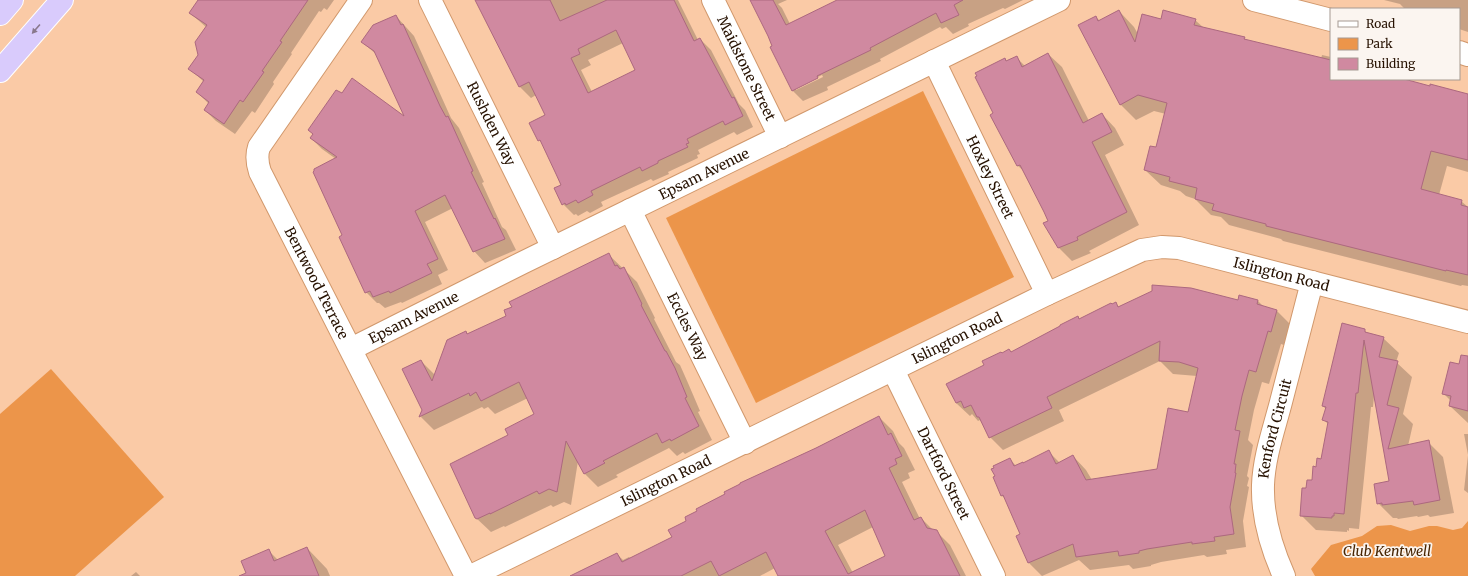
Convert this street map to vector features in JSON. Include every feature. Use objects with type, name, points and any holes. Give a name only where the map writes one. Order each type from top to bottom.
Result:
[{"type":"highway","points":[[0,14],[12,0]]},
{"type":"highway","points":[[0,71],[62,0]]},
{"type":"street","name":"Bentwood Terrace","points":[[361,0],[259,147],[257,155],[260,172],[466,576]]},
{"type":"street","name":"Rushden Way","points":[[430,0],[552,248]]},
{"type":"street","name":"Maidstone Street","points":[[713,0],[780,137]]},
{"type":"street","name":"Epsam Avenue","points":[[351,349],[552,248],[1059,0]]},
{"type":"street","points":[[1254,0],[1330,20]]},
{"type":"street","name":"Hoxley Street","points":[[934,61],[1047,294]]},
{"type":"street","name":"Eccles Way","points":[[630,210],[745,442]]},
{"type":"street","name":"Islington Road","points":[[471,576],[1047,294],[1142,250],[1162,247],[1179,248],[1468,322]]},
{"type":"street","name":"Kenford Circuit","points":[[1284,576],[1275,556],[1269,537],[1263,485],[1270,444],[1312,282]]},
{"type":"street","name":"Dartford Street","points":[[893,370],[994,576]]},
{"type":"green space","points":[[923,91],[1014,277],[756,403],[666,218]]},
{"type":"green space","points":[[51,369],[164,497],[75,576],[0,576],[0,414]]},
{"type":"green space","name":"Club Kentwell","points":[[1468,521],[1468,576],[1315,576],[1311,569],[1331,545],[1362,536],[1377,526],[1391,525],[1410,531],[1429,526],[1437,526],[1453,530],[1462,528]]},
{"type":"building","points":[[198,0],[308,0],[280,41],[282,42],[262,71],[264,72],[243,102],[240,100],[224,124],[204,110],[209,102],[196,92],[204,80],[188,69],[198,55],[195,42],[207,25],[189,13]]},
{"type":"building","points":[[475,0],[550,0],[560,21],[607,0],[674,0],[694,41],[700,38],[732,98],[734,97],[743,116],[725,125],[723,121],[687,139],[689,143],[686,144],[688,147],[658,161],[658,163],[642,171],[640,167],[591,191],[593,195],[578,203],[576,200],[566,205],[565,203],[562,205],[554,188],[561,185],[540,140],[538,141],[529,123],[545,115],[529,82],[519,87]],"holes":[[[616,30],[635,70],[588,93],[571,58],[580,54],[578,49]]]},
{"type":"building","points":[[750,0],[773,0],[786,25],[837,0],[963,0],[954,5],[959,15],[941,23],[936,13],[870,48],[871,50],[817,76],[818,78],[792,91],[770,47],[772,46],[768,36]]},
{"type":"building","points":[[1119,10],[1135,42],[1142,14],[1161,19],[1163,10],[1196,19],[1194,25],[1330,60],[1330,80],[1408,80],[1468,94],[1468,160],[1431,151],[1421,189],[1462,200],[1461,205],[1468,207],[1468,275],[1446,271],[1266,226],[1266,224],[1212,210],[1214,204],[1195,199],[1197,188],[1169,181],[1170,177],[1144,170],[1150,146],[1156,147],[1167,103],[1138,95],[1120,105],[1078,25],[1096,16],[1098,21]]},
{"type":"building","points":[[396,15],[401,25],[403,24],[440,106],[446,117],[448,116],[473,171],[471,172],[505,239],[473,252],[445,195],[415,211],[438,259],[427,264],[432,273],[390,293],[389,291],[373,297],[370,291],[365,293],[339,237],[342,235],[313,172],[314,169],[337,157],[310,138],[313,134],[308,130],[336,90],[342,93],[352,78],[404,116],[374,51],[361,42],[373,25]]},
{"type":"building","points":[[1048,53],[1083,123],[1102,113],[1112,132],[1092,142],[1127,212],[1077,237],[1078,240],[1058,248],[1043,223],[1048,221],[1044,212],[1020,165],[1017,166],[990,115],[993,113],[975,77],[977,76],[975,73],[1005,58],[1006,61],[1017,56],[1022,67]]},
{"type":"building","points":[[609,253],[615,266],[617,265],[620,269],[624,267],[642,304],[641,305],[675,368],[687,397],[685,398],[699,426],[671,441],[670,439],[662,443],[657,433],[603,461],[605,463],[584,474],[566,441],[557,492],[549,489],[539,494],[537,491],[490,514],[477,519],[475,518],[450,464],[508,435],[505,429],[534,414],[519,382],[481,401],[476,392],[470,396],[469,393],[419,417],[422,410],[402,369],[421,360],[432,381],[447,340],[466,331],[467,334],[506,316],[504,310],[512,307],[509,302]]},
{"type":"building","points":[[1152,285],[1191,288],[1238,300],[1239,295],[1258,300],[1257,304],[1277,310],[1271,332],[1268,331],[1256,372],[1249,370],[1235,430],[1240,431],[1234,464],[1236,464],[1236,473],[1230,507],[1234,534],[1214,537],[1215,541],[1192,544],[1192,542],[1147,549],[1139,551],[1139,553],[1119,556],[1118,551],[1076,557],[1073,544],[1028,563],[1016,536],[1020,534],[1003,495],[1001,496],[993,477],[995,476],[991,469],[994,468],[993,466],[1010,458],[1014,466],[1049,450],[1056,464],[1073,455],[1086,480],[1157,469],[1168,408],[1188,412],[1198,368],[1179,362],[1159,361],[1160,341],[1047,397],[1052,408],[989,438],[979,417],[977,417],[971,405],[964,408],[961,401],[956,403],[946,384],[984,365],[982,361],[1009,349],[1011,352],[1078,316],[1079,319],[1111,303],[1116,302],[1118,307],[1152,291]]},
{"type":"building","points":[[1342,323],[1365,329],[1365,332],[1384,337],[1379,357],[1398,361],[1387,405],[1399,408],[1388,449],[1429,440],[1440,500],[1414,505],[1413,501],[1382,505],[1382,503],[1377,504],[1374,484],[1389,481],[1364,340],[1358,393],[1356,393],[1344,514],[1334,513],[1332,518],[1300,516],[1302,488],[1306,488],[1307,480],[1312,480],[1313,466],[1316,467],[1317,458],[1321,459],[1328,422],[1322,420],[1326,407],[1322,406]]},
{"type":"building","points":[[1461,355],[1468,356],[1468,411],[1449,406],[1451,396],[1442,394],[1450,362],[1459,364]]},
{"type":"building","points":[[879,416],[888,435],[891,433],[902,456],[895,459],[897,464],[889,468],[914,520],[921,517],[927,528],[937,530],[960,576],[778,576],[766,552],[719,576],[711,561],[681,576],[570,576],[617,553],[622,562],[672,537],[668,530],[686,521],[685,517],[697,511],[696,509],[725,494],[724,492],[740,483],[816,448]],"holes":[[[865,510],[885,556],[848,574],[825,531]]]},
{"type":"building","points":[[307,547],[319,576],[239,576],[246,573],[241,561],[269,549],[274,561]]}]
